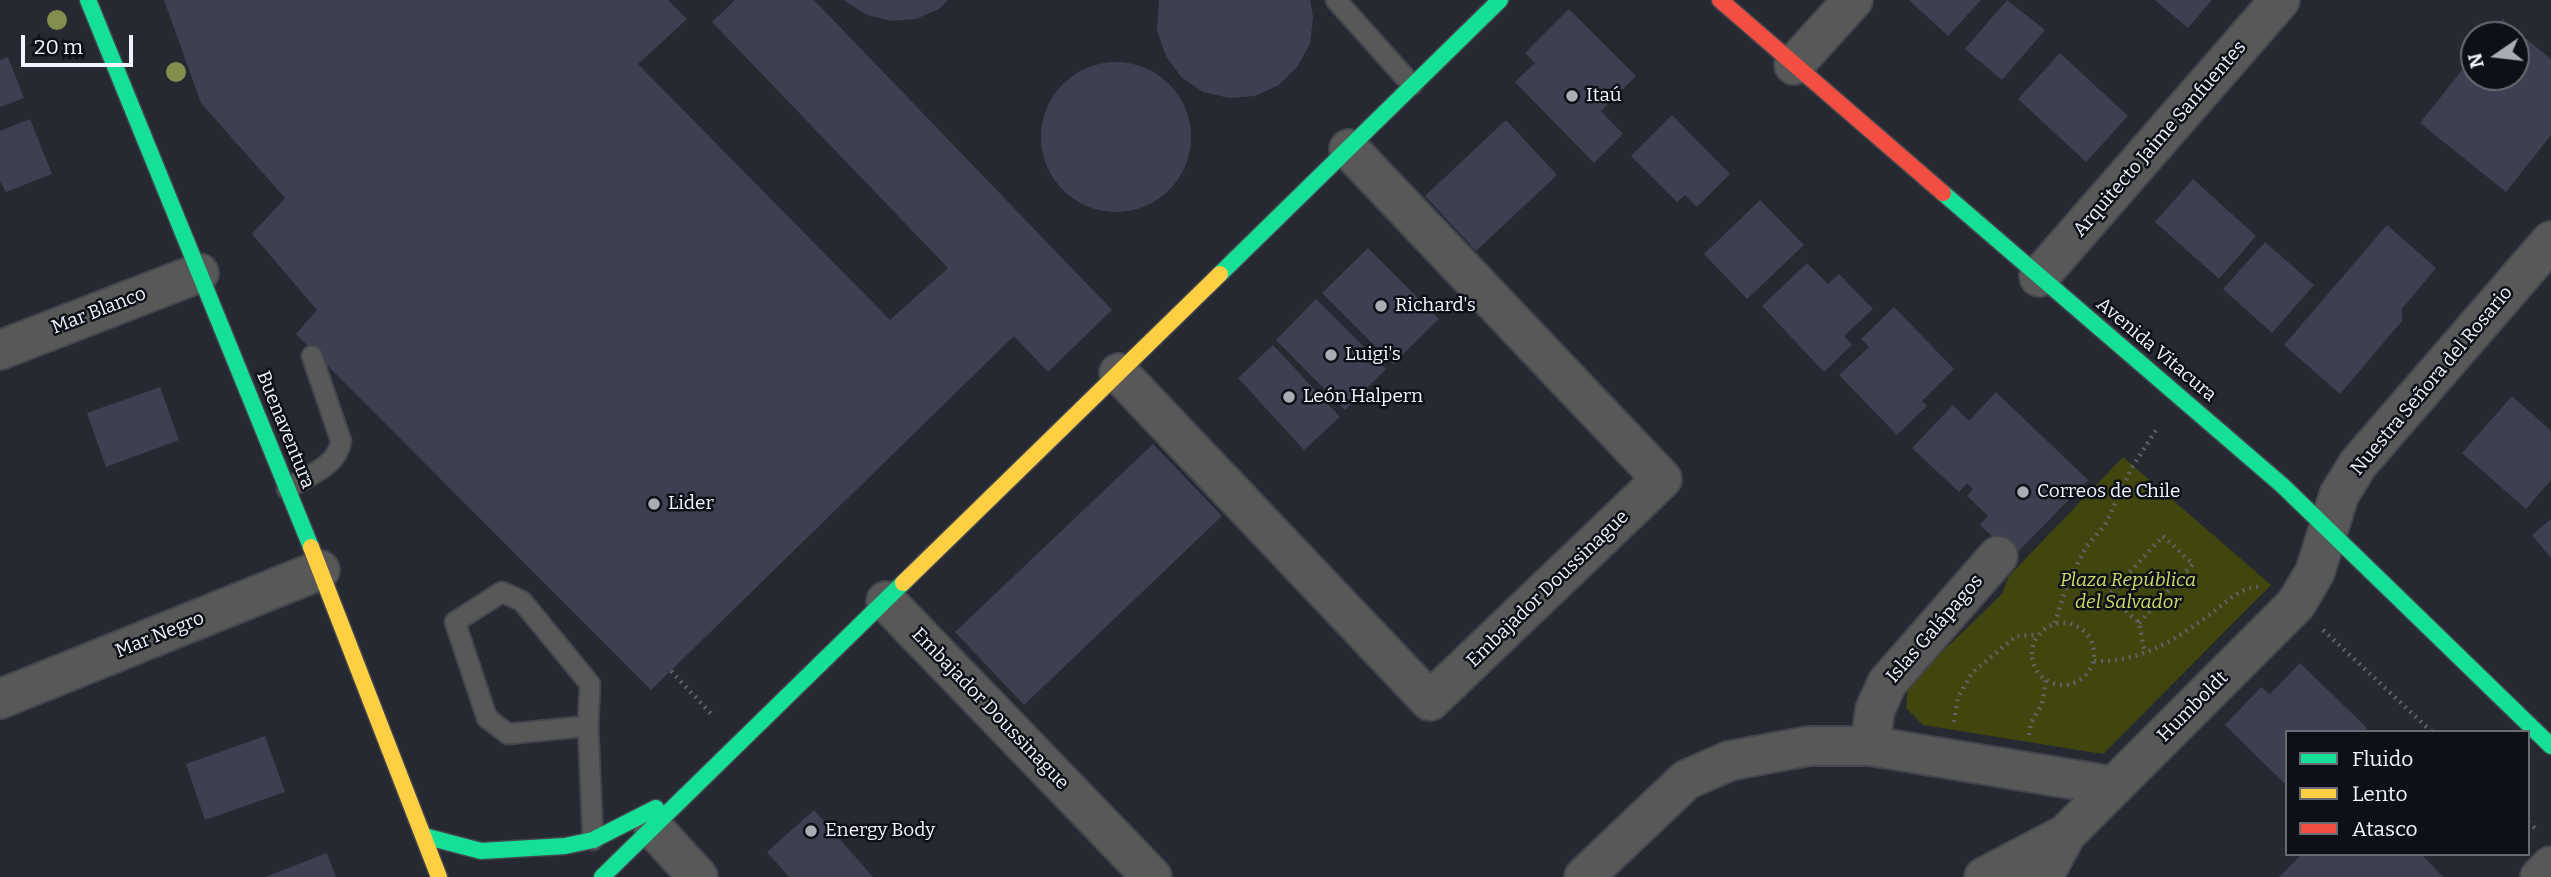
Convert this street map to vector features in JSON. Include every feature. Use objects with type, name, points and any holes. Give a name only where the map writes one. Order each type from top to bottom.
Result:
[{"type":"street","name":"Buenaventura","points":[[88,0],[320,570],[424,836],[433,875]]},
{"type":"street","points":[[602,877],[654,830],[1500,0]]},
{"type":"street","name":"Avenida Vitacura","points":[[1720,0],[2329,528],[2551,746]]},
{"type":"street","points":[[1794,65],[1853,0]]},
{"type":"street","name":"Arquitecto Jaime Sanfuentes","points":[[2039,277],[2280,0]]},
{"type":"street","name":"Embajador Doussinague","points":[[1119,373],[1430,701],[1652,489],[1662,479],[1349,149]]},
{"type":"street","name":"Nuestra Señora del Rosario","points":[[2329,528],[2339,495],[2358,464],[2551,241]]},
{"type":"street","name":"Mar Blanco","points":[[0,350],[199,273]]},
{"type":"street","name":"Humboldt","points":[[2043,877],[2066,834],[2296,604],[2315,572],[2329,528]]},
{"type":"street","name":"Islas Galápagos","points":[[1870,746],[1875,710],[1887,683],[1998,556]]},
{"type":"street","name":"Mar Negro","points":[[0,699],[320,570]]},
{"type":"street","name":"Embajador Doussinague","points":[[886,601],[1152,877]]},
{"type":"street","points":[[1584,877],[1673,791],[1703,770],[1729,761],[1809,746],[1870,746],[2113,786]]},
{"type":"street","points":[[1984,877],[2066,834],[2053,800],[2039,784],[2022,772]]},
{"type":"street","points":[[424,836],[481,851],[565,846],[593,840],[621,828],[708,776]]},
{"type":"street","points":[[654,830],[698,877]]},
{"type":"street","points":[[2539,877],[2551,866]]},
{"type":"lane","points":[[1336,0],[1412,85]]},
{"type":"lane","points":[[287,489],[333,461],[340,452],[341,441],[312,356]]},
{"type":"lane","points":[[588,726],[508,734],[487,718],[455,622],[502,592],[522,601],[590,684],[588,726],[593,840]]},
{"type":"path","points":[[2055,623],[2066,587],[2086,547],[2105,525],[2131,469],[2177,395]]},
{"type":"path","points":[[2140,623],[2193,564],[2163,536],[2109,595],[2140,623],[2145,653]]},
{"type":"path","points":[[2094,661],[2109,662],[2157,650],[2237,594],[2256,586],[2296,604],[2430,730]]},
{"type":"path","points":[[1942,758],[1956,717],[1958,697],[1972,673],[2016,636],[2038,635],[2055,623],[2066,622],[2086,631],[2095,650],[2094,661],[2084,678],[2065,686],[2046,680],[2038,673],[2032,654],[2038,635]]},
{"type":"path","points":[[671,671],[740,744]]},
{"type":"path","points":[[2022,772],[2031,723],[2042,704],[2046,680]]},
{"type":"green space","name":"Plaza República del Salvador","points":[[2123,457],[2271,585],[2103,754],[1923,725],[1906,708],[1908,685],[2002,594],[2009,576]]},
{"type":"building","name":"Lider","points":[[164,0],[668,0],[687,19],[638,64],[890,320],[948,268],[712,22],[735,0],[814,0],[1112,310],[1048,372],[1014,336],[651,690],[296,334],[317,310],[252,234],[285,198],[201,103]]},
{"type":"building","points":[[843,0],[948,0],[939,9],[916,19],[892,21],[867,15]]},
{"type":"building","points":[[1159,0],[1310,0],[1313,17],[1310,44],[1297,67],[1279,85],[1255,96],[1229,98],[1203,92],[1181,77],[1166,56],[1157,31]]},
{"type":"building","points":[[1909,0],[1981,0],[1948,36]]},
{"type":"building","points":[[2007,0],[2045,30],[2002,80],[1965,49]]},
{"type":"building","points":[[2155,0],[2212,0],[2188,28]]},
{"type":"building","name":"Itaú","points":[[1569,9],[1636,76],[1601,111],[1623,134],[1594,163],[1515,82],[1535,63],[1525,53]]},
{"type":"building","points":[[2530,42],[2551,59],[2551,135],[2506,192],[2420,123],[2460,73],[2460,91],[2530,91]]},
{"type":"building","points":[[2060,53],[2128,116],[2086,162],[2018,99]]},
{"type":"building","points":[[8,57],[24,98],[0,107],[0,60]]},
{"type":"building","points":[[1116,62],[1145,68],[1169,84],[1185,108],[1191,137],[1185,166],[1169,190],[1145,206],[1116,212],[1087,206],[1063,190],[1047,166],[1041,137],[1047,108],[1063,84],[1087,68]]},
{"type":"building","points":[[1672,115],[1730,174],[1697,207],[1685,195],[1677,202],[1631,156]]},
{"type":"building","points":[[30,119],[52,174],[6,192],[0,181],[0,131]]},
{"type":"building","points":[[1506,120],[1557,175],[1476,251],[1425,196]]},
{"type":"building","points":[[2193,179],[2256,236],[2219,279],[2155,222]]},
{"type":"building","points":[[1760,200],[1804,245],[1747,299],[1704,254]]},
{"type":"building","points":[[2387,225],[2436,268],[2402,309],[2402,321],[2340,394],[2284,345]]},
{"type":"building","points":[[2265,242],[2314,285],[2272,333],[2223,289]]},
{"type":"building","name":"Richard's","points":[[1368,248],[1439,319],[1393,364],[1322,293]]},
{"type":"building","points":[[1807,263],[1828,284],[1839,274],[1873,309],[1844,336],[1852,345],[1824,372],[1762,306]]},
{"type":"building","name":"Luigi's","points":[[1316,299],[1386,369],[1345,410],[1276,340]]},
{"type":"building","points":[[1894,307],[1954,369],[1922,401],[1927,406],[1897,435],[1839,375],[1869,347],[1861,339]]},
{"type":"building","name":"León Halpern","points":[[1273,345],[1340,417],[1304,450],[1238,378]]},
{"type":"building","points":[[160,387],[179,440],[106,467],[87,413]]},
{"type":"building","name":"Correos de Chile","points":[[1996,392],[2088,480],[2013,557],[1980,525],[1988,516],[1967,496],[1973,489],[1967,483],[1959,492],[1912,448],[1953,405],[1969,421]]},
{"type":"building","points":[[2512,396],[2551,431],[2551,480],[2526,509],[2462,453]]},
{"type":"building","points":[[1153,444],[1222,516],[1024,705],[955,632]]},
{"type":"building","points":[[2551,519],[2551,558],[2532,535]]},
{"type":"building","points":[[2300,663],[2367,728],[2285,730],[2285,784],[2225,725],[2261,687],[2270,694]]},
{"type":"building","points":[[265,736],[285,792],[205,820],[186,764]]},
{"type":"building","name":"Energy Body","points":[[814,810],[873,877],[789,877],[767,852]]},
{"type":"building","points":[[327,853],[336,877],[265,877]]},
{"type":"building","points":[[2300,856],[2423,856],[2443,877],[2279,877]]},
{"type":"traffic: fast","points":[[88,0],[311,547]]},
{"type":"traffic: fast","points":[[1220,274],[1500,0]]},
{"type":"traffic: fast","points":[[1943,193],[2283,486],[2551,746]]},
{"type":"traffic: fast","points":[[602,877],[903,583]]},
{"type":"traffic: fast","points":[[424,836],[481,851],[565,846],[593,840],[656,808]]},
{"type":"traffic: slow","points":[[903,583],[1220,274]]},
{"type":"traffic: slow","points":[[311,547],[439,877]]},
{"type":"traffic: jam","points":[[1720,0],[1943,193]]},
{"type":"place","name":"Itaú","points":[[1572,96]]},
{"type":"place","name":"Richard's","points":[[1381,306]]},
{"type":"place","name":"Luigi's","points":[[1331,355]]},
{"type":"place","name":"León Halpern","points":[[1289,397]]},
{"type":"place","name":"Correos de Chile","points":[[2023,492]]},
{"type":"place","name":"Lider","points":[[654,504]]},
{"type":"place","name":"Energy Body","points":[[811,831]]}]
